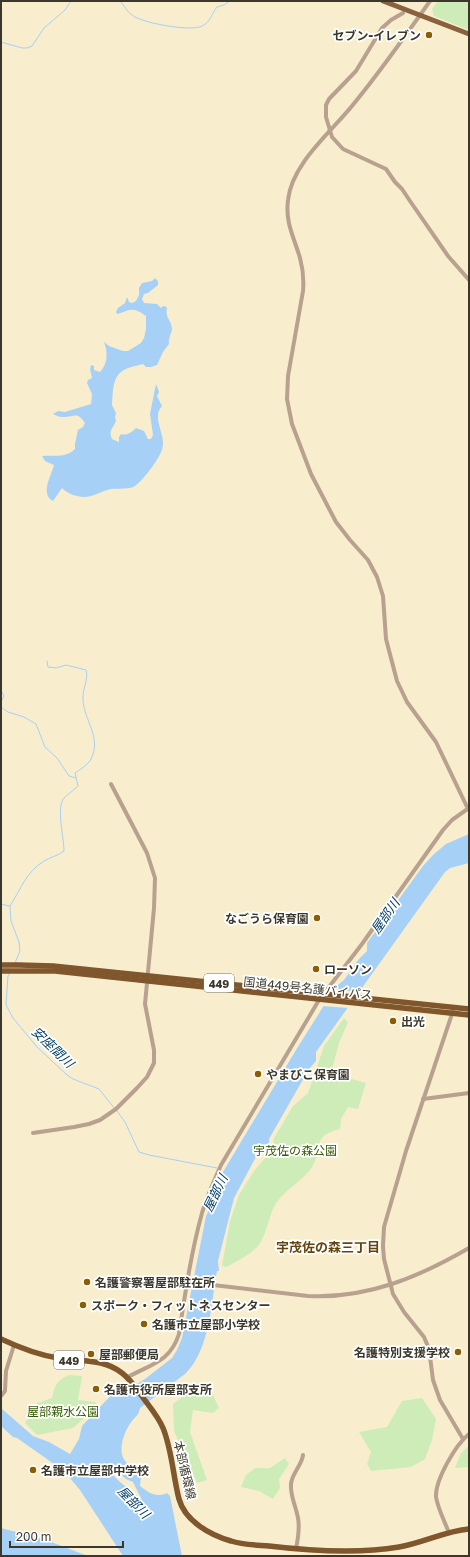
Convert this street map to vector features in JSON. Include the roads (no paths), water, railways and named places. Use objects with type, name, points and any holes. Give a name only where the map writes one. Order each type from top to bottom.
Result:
[{"type":"highway","name":"国道449号名護バイパス","points":[[1,965],[147,975],[454,1008],[469,1008]]},
{"type":"highway","name":"国道449号名護バイパス","points":[[1,970],[37,968],[146,982],[469,1015]]},
{"type":"highway","name":"本部循環線","points":[[1,1340],[36,1353],[58,1358],[105,1364],[117,1369],[128,1377],[160,1421],[165,1433],[179,1499],[184,1510],[191,1519],[229,1541],[317,1550],[391,1548],[417,1544],[450,1533],[469,1529]]},
{"type":"main road","points":[[383,1],[469,34]]},
{"type":"street","points":[[128,1377],[162,1359],[172,1351],[179,1334],[202,1213],[221,1165],[326,994],[443,830],[452,820],[468,809],[436,742],[407,702],[397,681],[386,639],[383,596],[377,577],[368,560],[343,532],[330,511],[302,453],[289,411],[287,399],[288,376],[304,281],[300,258],[288,223],[288,199],[292,183],[301,167],[356,102],[430,1]]},
{"type":"street","points":[[403,13],[391,20],[382,28],[356,71],[329,99],[325,111],[335,142],[343,149],[386,169],[448,256],[469,280]]},
{"type":"street","points":[[34,1133],[74,1127],[100,1120],[116,1109],[147,1077],[154,1063],[154,1050],[146,1012],[146,982],[154,908],[155,878],[147,853],[111,784]]},
{"type":"street","points":[[454,1008],[406,1151],[384,1226],[384,1259],[390,1286],[396,1302],[424,1337],[429,1349],[433,1380],[440,1400],[463,1439]]},
{"type":"street","points":[[423,1099],[469,1093]]},
{"type":"street","points":[[189,1282],[324,1297],[390,1286],[429,1270],[469,1248]]},
{"type":"street","points":[[1,1396],[5,1391],[6,1371],[14,1345]]},
{"type":"street","points":[[450,1533],[439,1507],[436,1494],[437,1488],[446,1467],[463,1439],[469,1434]]},
{"type":"street","points":[[296,1549],[298,1520],[291,1491],[291,1483],[302,1459],[302,1455]]},
{"type":"water","points":[[155,278],[158,281],[158,285],[148,293],[144,294],[142,299],[144,303],[157,304],[161,308],[163,306],[167,307],[167,317],[172,328],[169,344],[163,352],[157,365],[151,367],[146,367],[143,364],[135,366],[123,370],[118,375],[114,387],[112,405],[116,413],[116,421],[111,430],[111,434],[112,439],[119,442],[119,437],[121,434],[127,434],[136,428],[144,431],[148,439],[151,439],[153,435],[150,414],[156,384],[159,392],[157,396],[162,406],[158,417],[163,440],[161,452],[146,475],[133,487],[111,489],[84,497],[66,492],[62,488],[53,501],[47,494],[47,489],[54,465],[45,461],[42,456],[60,456],[72,452],[75,449],[78,430],[83,427],[85,423],[77,416],[62,417],[53,414],[58,411],[65,412],[91,404],[92,394],[87,383],[88,380],[92,378],[90,369],[91,365],[94,366],[94,370],[100,372],[105,365],[107,354],[104,342],[109,346],[123,351],[128,351],[141,343],[146,329],[146,316],[134,310],[117,314],[116,312],[118,308],[125,303],[127,297],[129,302],[132,303],[136,301],[139,295],[139,288],[142,283],[152,281]]},
{"type":"water","name":"屋部川","points":[[469,834],[469,863],[450,868],[445,872],[316,1052],[316,1061],[309,1069],[269,1139],[266,1152],[257,1155],[234,1198],[218,1261],[219,1271],[217,1271],[208,1326],[200,1352],[185,1374],[140,1408],[138,1414],[129,1425],[124,1436],[121,1449],[124,1460],[130,1465],[145,1470],[141,1475],[140,1486],[146,1491],[156,1495],[167,1493],[170,1496],[182,1556],[123,1556],[80,1490],[69,1477],[61,1469],[17,1438],[13,1437],[1,1426],[1,1408],[33,1436],[49,1442],[70,1454],[79,1439],[82,1426],[119,1387],[122,1390],[126,1390],[145,1379],[172,1358],[182,1338],[206,1216],[222,1184],[223,1172],[323,1007],[339,984],[344,980],[358,960],[367,951],[367,943],[423,866],[446,844]],"holes":[[[112,1467],[126,1479],[133,1482],[142,1500],[120,1482],[109,1471],[110,1468]]]},
{"type":"water","points":[[1,1528],[46,1540],[88,1556],[1,1556]]},
{"type":"waterway","points":[[1,42],[22,48],[32,46],[44,28],[65,10],[71,1]]},
{"type":"waterway","points":[[120,1],[129,12],[137,18],[155,24],[188,28],[196,28],[205,25],[217,7],[230,1]]},
{"type":"waterway","points":[[10,906],[24,881],[33,870],[44,861],[64,851],[60,815],[62,802],[64,798],[78,786],[75,773],[90,761],[94,751],[94,736],[83,700],[83,692],[87,677],[86,670],[66,665],[56,668],[48,667],[47,661]]},
{"type":"waterway","points":[[1,690],[4,696],[1,702]]},
{"type":"waterway","points":[[1,707],[8,712],[24,717],[36,724],[45,747],[57,758],[69,776],[76,778]]},
{"type":"waterway","points":[[1,904],[9,906]]},
{"type":"waterway","name":"安座間川","points":[[10,906],[11,921],[19,942],[20,951],[15,963]]},
{"type":"waterway","name":"安座間川","points":[[10,973],[8,976],[6,1005],[13,1018],[37,1047],[67,1075],[73,1079],[99,1089],[115,1109]]},
{"type":"waterway","name":"安座間川","points":[[117,1111],[125,1122],[139,1152],[217,1168]]},
{"type":"place","name":"セブン-イレブン","points":[[429,35]]},
{"type":"place","name":"なごうら保育園","points":[[317,918]]},
{"type":"place","name":"ローソン","points":[[316,969]]},
{"type":"place","name":"出光","points":[[393,1021]]},
{"type":"place","name":"やまびこ保育園","points":[[258,1074]]},
{"type":"place","name":"名護警察署屋部駐在所","points":[[87,1282]]},
{"type":"place","name":"スポーク・フィットネスセンター","points":[[83,1305]]},
{"type":"place","name":"名護市立屋部小学校","points":[[144,1324]]},
{"type":"place","name":"名護特別支援学校","points":[[458,1352]]},
{"type":"place","name":"屋部郵便局","points":[[91,1354]]},
{"type":"place","name":"名護市役所屋部支所","points":[[96,1389]]},
{"type":"place","name":"名護市立屋部中学校","points":[[33,1470]]},
{"type":"district","name":"宇茂佐の森三丁目","points":[[328,1247]]},
{"type":"park label","name":"宇茂佐の森公園","points":[[295,1150]]},
{"type":"park label","name":"屋部親水公園","points":[[63,1411]]}]
